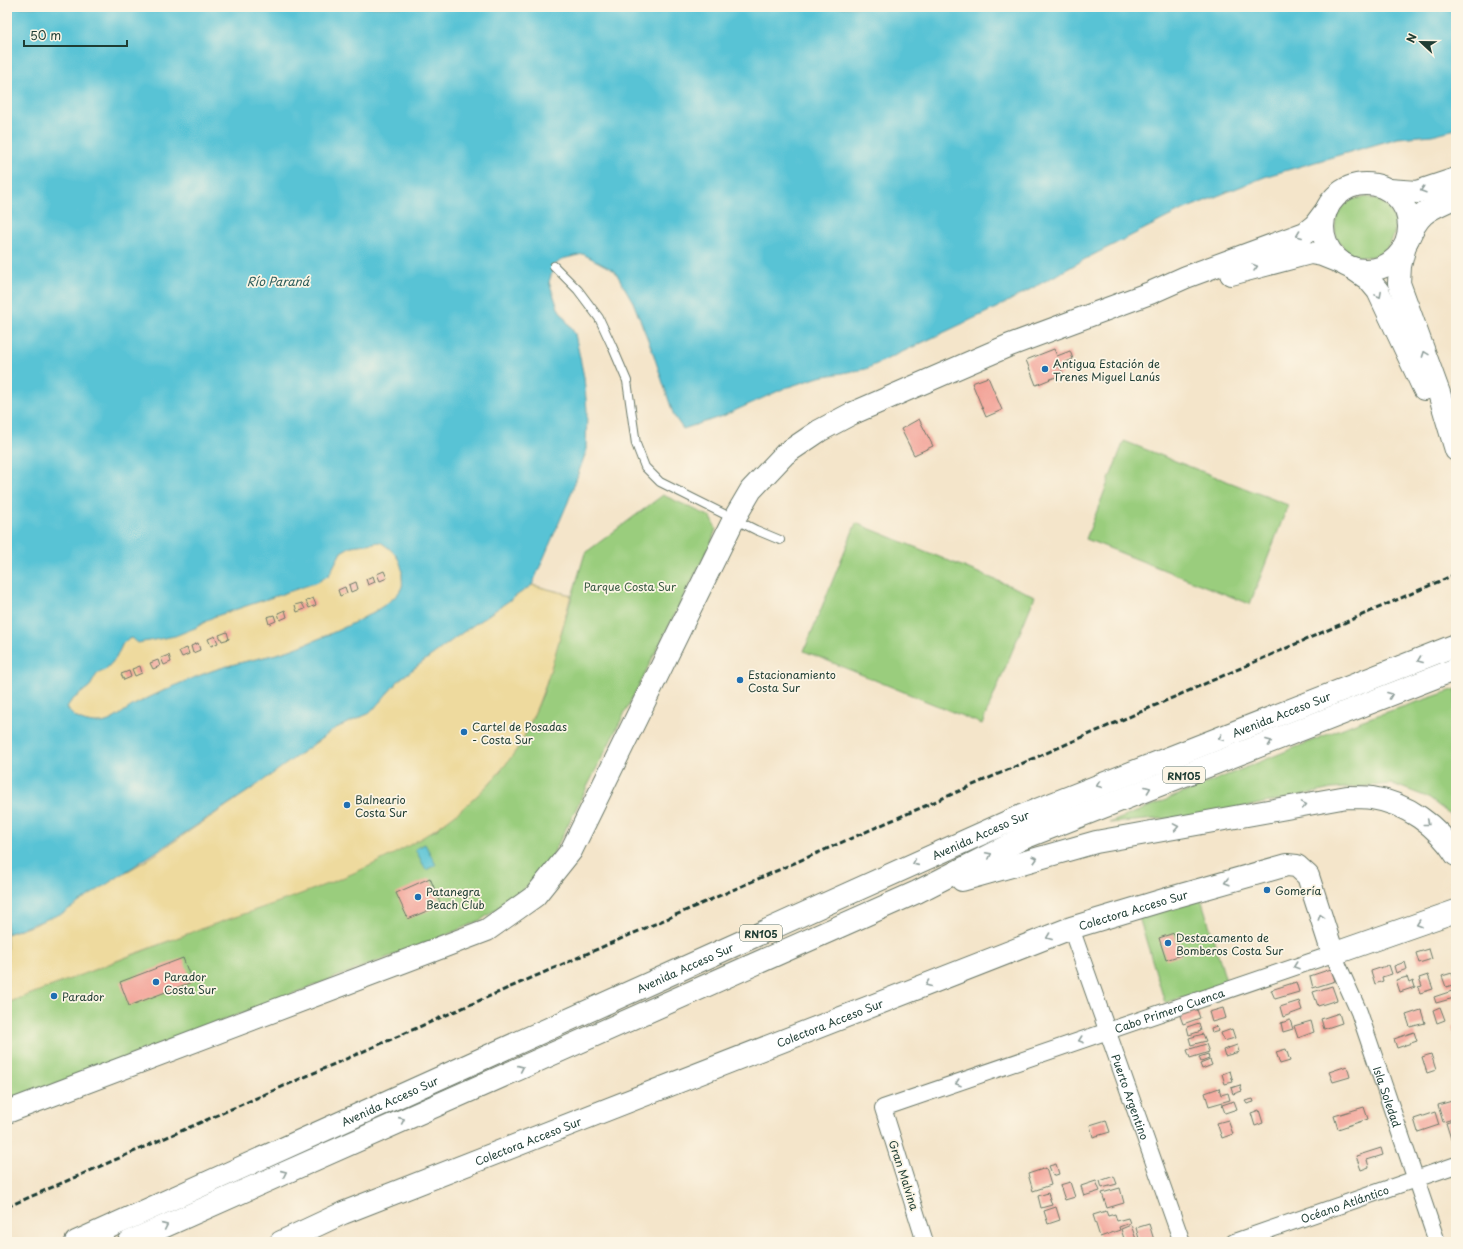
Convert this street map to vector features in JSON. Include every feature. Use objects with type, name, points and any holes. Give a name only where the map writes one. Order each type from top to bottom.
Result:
[{"type":"main road","points":[[1389,190],[1417,192],[1456,179]]},
{"type":"main road","points":[[7,1112],[487,930],[535,896],[571,851],[734,519],[751,490],[785,454],[819,431],[851,414],[962,365],[1150,293],[1186,276],[1305,233],[1315,225],[1335,197],[1347,188],[1360,184],[1375,184],[1389,190],[1400,199],[1407,211],[1410,225],[1400,266],[1399,283],[1439,393],[1455,447]]},
{"type":"main road","points":[[1150,293],[1189,285],[1310,253],[1322,255],[1347,266],[1364,270],[1377,269],[1388,264],[1398,256],[1415,222],[1426,212],[1456,197]]},
{"type":"main road","points":[[1327,209],[1323,221],[1323,233],[1327,245],[1333,255],[1368,279],[1378,291],[1424,390],[1455,447]]},
{"type":"main road","name":"Avenida Acceso Sur","points":[[76,1242],[1014,819],[1456,646]]},
{"type":"main road","name":"Avenida Acceso Sur","points":[[129,1242],[917,892],[1021,839],[1456,669]]},
{"type":"main road","points":[[917,892],[1096,842],[1347,797],[1372,798],[1403,807],[1424,820],[1447,840],[1456,855]]},
{"type":"main road","name":"Colectora Acceso Sur","points":[[281,1242],[343,1213],[1071,928],[1288,865],[1297,866],[1308,876],[1333,954]]},
{"type":"main road","name":"Cabo Primero Cuenca","points":[[1333,954],[1456,911]]},
{"type":"street","name":"Puerto Argentino","points":[[1071,928],[1182,1242]]},
{"type":"street","name":"Cabo Primero Cuenca","points":[[883,1108],[1333,954]]},
{"type":"street","name":"Isla Soledad","points":[[1333,954],[1359,1012],[1437,1242]]},
{"type":"street","name":"Gran Malvina","points":[[883,1108],[925,1242]]},
{"type":"street","name":"Océano Atlántico","points":[[1234,1242],[1456,1165]]},
{"type":"lane","points":[[554,266],[578,290],[599,318],[612,346],[627,381],[636,444],[645,467],[660,482],[780,540]]},
{"type":"green space","points":[[1365,197],[1381,202],[1386,206],[1390,211],[1395,227],[1390,243],[1386,248],[1381,252],[1365,257],[1349,252],[1344,248],[1340,243],[1335,227],[1340,211],[1344,206],[1349,202]]},
{"type":"green space","points":[[1124,441],[1288,505],[1250,604],[1086,539]]},
{"type":"green space","name":"Parque Costa Sur","points":[[663,495],[711,517],[716,529],[711,543],[548,864],[520,893],[481,920],[446,935],[7,1103],[7,1003],[192,932],[436,830],[488,785],[520,745],[543,694],[585,553]]},
{"type":"green space","points":[[856,523],[1035,596],[982,724],[804,651]]},
{"type":"green space","points":[[1456,689],[1456,819],[1427,797],[1393,784],[1332,789],[1207,815],[1109,823],[1363,720]]},
{"type":"green space","points":[[1201,898],[1227,984],[1165,1003],[1139,917]]},
{"type":"sand","points":[[380,542],[389,548],[401,564],[402,587],[396,596],[369,615],[299,647],[277,654],[226,666],[188,680],[134,705],[106,722],[95,723],[78,719],[67,707],[71,701],[90,686],[97,673],[105,670],[116,658],[123,643],[128,639],[195,628],[213,617],[285,593],[329,575],[341,552],[351,546]]},
{"type":"sand","name":"Balneario Costa Sur","points":[[532,585],[571,595],[544,689],[519,746],[489,784],[454,815],[415,842],[374,864],[330,883],[195,931],[7,1003],[7,934],[35,925],[147,860],[250,790],[336,728],[370,713],[400,679],[459,635]]},
{"type":"water","name":"Río Paraná","points":[[7,7],[1456,7],[1456,129],[1432,135],[1398,138],[1267,176],[1180,211],[1089,257],[998,307],[866,369],[819,377],[785,388],[723,416],[683,429],[674,416],[652,350],[633,302],[615,271],[583,254],[562,259],[554,266],[549,282],[558,308],[575,334],[584,377],[587,410],[586,452],[568,502],[532,585],[459,635],[400,679],[370,713],[336,728],[250,790],[63,913],[7,934]],"holes":[[[380,542],[396,556],[401,564],[402,587],[396,596],[369,615],[314,641],[287,651],[226,666],[188,680],[134,705],[106,722],[95,723],[78,719],[67,707],[71,701],[90,686],[97,674],[105,670],[116,658],[123,643],[128,639],[132,638],[138,643],[175,636],[195,628],[213,617],[318,582],[329,575],[341,552],[351,546]]]},
{"type":"water","points":[[425,844],[436,865],[426,870],[415,849]]},
{"type":"building","name":"Antigua Estación de Trenes Miguel Lanús","points":[[1054,349],[1057,356],[1070,351],[1073,359],[1059,365],[1063,374],[1036,385],[1026,360]]},
{"type":"building","points":[[988,377],[1002,410],[986,417],[972,383]]},
{"type":"building","points":[[919,419],[933,446],[914,455],[901,429]]},
{"type":"building","points":[[384,571],[387,578],[380,581],[377,574]]},
{"type":"building","points":[[373,576],[375,582],[368,585],[366,579]]},
{"type":"building","points":[[356,582],[358,589],[351,592],[349,585]]},
{"type":"building","points":[[345,587],[347,593],[340,596],[338,590]]},
{"type":"building","points":[[313,598],[316,605],[309,608],[306,601]]},
{"type":"building","points":[[302,603],[305,609],[297,612],[295,605]]},
{"type":"building","points":[[285,610],[287,617],[280,620],[278,613]]},
{"type":"building","points":[[274,615],[276,621],[269,624],[267,617]]},
{"type":"building","points":[[227,632],[229,639],[222,641],[219,635]]},
{"type":"building","points":[[215,636],[218,643],[211,646],[208,639]]},
{"type":"building","points":[[198,643],[200,650],[193,653],[191,646]]},
{"type":"building","points":[[187,648],[189,654],[182,657],[179,651]]},
{"type":"building","points":[[169,655],[171,662],[164,665],[161,658]]},
{"type":"building","points":[[158,660],[160,666],[153,669],[150,663]]},
{"type":"building","points":[[140,666],[142,673],[135,676],[132,669]]},
{"type":"building","points":[[129,671],[131,677],[124,680],[121,674]]},
{"type":"building","points":[[430,878],[441,905],[408,919],[396,893]]},
{"type":"building","points":[[1174,933],[1181,955],[1166,960],[1159,938]]},
{"type":"building","points":[[1429,949],[1432,959],[1419,963],[1416,953]]},
{"type":"building","name":"Parador Costa Sur","points":[[183,958],[192,982],[129,1006],[120,982]]},
{"type":"building","points":[[1405,962],[1407,969],[1396,973],[1394,966]]},
{"type":"building","points":[[1389,965],[1392,974],[1382,977],[1383,981],[1375,984],[1371,971]]},
{"type":"building","points":[[1331,969],[1335,981],[1313,988],[1310,976]]},
{"type":"building","points":[[1452,973],[1456,984],[1446,987],[1442,976]]},
{"type":"building","points":[[1428,975],[1433,989],[1420,993],[1418,987],[1422,986],[1419,978]]},
{"type":"building","points":[[1407,977],[1409,983],[1413,981],[1415,987],[1400,992],[1396,980]]},
{"type":"building","points":[[1296,982],[1299,992],[1275,999],[1271,990]]},
{"type":"building","points":[[1332,986],[1337,1000],[1318,1006],[1313,992]]},
{"type":"building","points":[[1452,991],[1454,998],[1436,1003],[1434,997]]},
{"type":"building","points":[[1299,1001],[1302,1010],[1283,1017],[1280,1007]]},
{"type":"building","points":[[1196,1007],[1200,1018],[1183,1024],[1179,1013]]},
{"type":"building","points":[[1440,1007],[1445,1020],[1437,1023],[1433,1010]]},
{"type":"building","points":[[1223,1008],[1226,1018],[1212,1022],[1209,1012]]},
{"type":"building","points":[[1421,1010],[1425,1023],[1410,1027],[1406,1015]]},
{"type":"building","points":[[1339,1013],[1342,1023],[1324,1029],[1321,1019]]},
{"type":"building","points":[[1290,1020],[1293,1029],[1283,1032],[1281,1023]]},
{"type":"building","points":[[1311,1021],[1314,1032],[1298,1038],[1294,1026]]},
{"type":"building","points":[[1199,1023],[1201,1031],[1189,1035],[1187,1027]]},
{"type":"building","points":[[1217,1026],[1219,1031],[1212,1033],[1211,1028]]},
{"type":"building","points":[[1456,1026],[1456,1039],[1452,1027]]},
{"type":"building","points":[[1232,1029],[1235,1038],[1224,1041],[1221,1033]]},
{"type":"building","points":[[1414,1032],[1417,1041],[1397,1048],[1394,1039]]},
{"type":"building","points":[[1203,1034],[1206,1041],[1191,1045],[1189,1038]]},
{"type":"building","points":[[1206,1044],[1209,1052],[1190,1058],[1187,1050]]},
{"type":"building","points":[[1237,1045],[1239,1052],[1225,1056],[1223,1050]]},
{"type":"building","points":[[1286,1049],[1290,1061],[1280,1064],[1276,1052]]},
{"type":"building","points":[[1208,1054],[1209,1059],[1201,1062],[1199,1057]]},
{"type":"building","points":[[1431,1054],[1436,1070],[1427,1073],[1422,1057]]},
{"type":"building","points":[[1210,1060],[1212,1065],[1202,1069],[1200,1064]]},
{"type":"building","points":[[1347,1066],[1350,1077],[1333,1082],[1329,1072]]},
{"type":"building","points":[[1230,1071],[1233,1082],[1225,1084],[1222,1074]]},
{"type":"building","points":[[1240,1085],[1242,1091],[1233,1094],[1231,1088]]},
{"type":"building","points":[[1219,1088],[1221,1095],[1228,1093],[1230,1100],[1209,1106],[1205,1093]]},
{"type":"building","points":[[1253,1099],[1254,1102],[1247,1104],[1245,1101]]},
{"type":"building","points":[[1234,1101],[1237,1109],[1225,1113],[1222,1105]]},
{"type":"building","points":[[1452,1101],[1456,1118],[1443,1122],[1438,1105]]},
{"type":"building","points":[[1364,1107],[1368,1119],[1338,1129],[1334,1116]]},
{"type":"building","points":[[1259,1110],[1263,1123],[1255,1126],[1251,1113]]},
{"type":"building","points":[[1435,1112],[1439,1125],[1418,1132],[1414,1119]]},
{"type":"building","points":[[1106,1120],[1110,1132],[1093,1137],[1090,1125]]},
{"type":"building","points":[[1228,1120],[1233,1134],[1222,1138],[1217,1123]]},
{"type":"building","points":[[1456,1120],[1456,1140],[1452,1142],[1446,1123]]},
{"type":"building","points":[[1381,1148],[1383,1155],[1367,1160],[1369,1167],[1361,1170],[1356,1156]]},
{"type":"building","points":[[1056,1164],[1059,1174],[1053,1176],[1049,1166]]},
{"type":"building","points":[[1046,1168],[1051,1185],[1033,1191],[1028,1174]]},
{"type":"building","points":[[1114,1176],[1117,1184],[1102,1188],[1100,1181]]},
{"type":"building","points":[[1096,1181],[1100,1191],[1084,1196],[1081,1186]]},
{"type":"building","points":[[1070,1182],[1075,1197],[1065,1200],[1060,1185]]},
{"type":"building","points":[[1120,1188],[1124,1203],[1107,1208],[1102,1193]]},
{"type":"building","points":[[1048,1193],[1052,1205],[1041,1208],[1038,1196]]},
{"type":"building","points":[[1056,1207],[1060,1220],[1048,1224],[1044,1211]]},
{"type":"building","points":[[1106,1211],[1108,1216],[1115,1214],[1117,1221],[1128,1218],[1130,1223],[1119,1227],[1120,1230],[1100,1237],[1093,1215]]},
{"type":"building","points":[[1149,1224],[1154,1240],[1140,1242],[1136,1228]]},
{"type":"building","points":[[1131,1225],[1137,1242],[1125,1242],[1121,1229]]},
{"type":"railway","points":[[7,1207],[1456,574]]},
{"type":"place","name":"Antigua Estación de Trenes Miguel Lanús","points":[[1045,369]]},
{"type":"place","name":"Estacionamiento Costa Sur","points":[[740,680]]},
{"type":"place","name":"Cartel de Posadas - Costa Sur","points":[[464,732]]},
{"type":"place","name":"Balneario Costa Sur","points":[[347,805]]},
{"type":"place","name":"Gomería","points":[[1267,890]]},
{"type":"place","name":"Patanegra Beach Club","points":[[418,897]]},
{"type":"place","name":"Destacamento de Bomberos Costa Sur","points":[[1168,943]]},
{"type":"place","name":"Parador Costa Sur","points":[[156,982]]},
{"type":"place","name":"Parador","points":[[54,996]]}]
